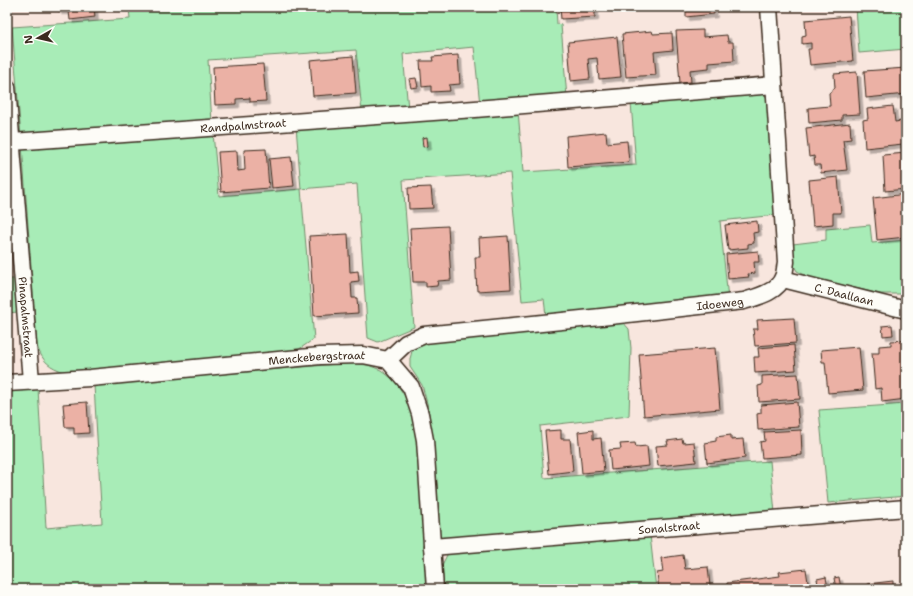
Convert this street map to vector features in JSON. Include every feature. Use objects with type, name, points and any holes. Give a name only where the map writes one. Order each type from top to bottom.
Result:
[{"type":"street","points":[[769,7],[785,227],[786,262],[783,279]]},
{"type":"street","name":"Randpalmstraat","points":[[12,142],[774,86]]},
{"type":"street","name":"Pinapalmstraat","points":[[7,87],[12,142],[12,200],[31,381]]},
{"type":"street","name":"C. Daallaan","points":[[783,279],[906,310]]},
{"type":"street","name":"Idoeweg","points":[[388,360],[406,343],[424,335],[744,301],[769,293],[783,279]]},
{"type":"street","name":"Menckebergstraat","points":[[7,383],[106,377],[320,356],[363,355],[388,360]]},
{"type":"street","points":[[388,360],[411,387],[420,414],[425,440],[435,589]]},
{"type":"street","name":"Sonalstraat","points":[[432,547],[906,508]]},
{"type":"green space","points":[[129,7],[556,7],[557,24],[561,25],[567,98],[480,105],[474,47],[403,54],[408,109],[362,113],[356,50],[208,60],[212,123],[21,137],[12,27],[130,19]]},
{"type":"green space","points":[[856,7],[906,7],[906,49],[859,53]]},
{"type":"green space","points":[[762,92],[768,99],[776,215],[720,221],[728,299],[546,316],[544,299],[522,301],[510,173],[403,180],[414,327],[378,342],[368,338],[357,184],[301,189],[296,126],[518,110],[523,172],[636,165],[631,103]]},
{"type":"green space","points":[[213,133],[219,196],[301,189],[314,339],[295,352],[65,372],[51,366],[44,360],[37,346],[22,145]]},
{"type":"green space","points":[[870,225],[872,243],[906,240],[906,294],[881,294],[811,278],[797,271],[792,262],[793,244],[826,240],[826,229]]},
{"type":"green space","points":[[7,279],[16,279],[18,312],[7,313]]},
{"type":"green space","points":[[622,321],[629,329],[631,348],[629,416],[540,426],[544,478],[770,461],[775,513],[440,542],[437,486],[428,407],[422,385],[410,367],[412,351],[428,340]]},
{"type":"green space","points":[[349,363],[368,365],[381,370],[395,381],[408,401],[415,418],[418,443],[427,589],[7,589],[7,391],[38,388],[46,528],[102,523],[94,385]]},
{"type":"green space","points":[[906,404],[906,496],[828,503],[819,410]]},
{"type":"green space","points":[[650,535],[656,589],[444,589],[442,565],[448,553]]},
{"type":"building","points":[[58,7],[94,7],[95,17],[70,20],[69,11],[58,11]]},
{"type":"building","points":[[560,7],[595,7],[595,17],[561,19]]},
{"type":"building","points":[[686,7],[713,7],[714,14],[686,17]]},
{"type":"building","points":[[849,16],[853,61],[810,65],[808,49],[811,49],[811,43],[802,44],[802,36],[806,35],[805,20]]},
{"type":"building","points":[[703,30],[703,37],[727,35],[728,42],[733,42],[734,61],[709,63],[709,68],[690,70],[691,82],[680,83],[676,31]]},
{"type":"building","points":[[652,31],[653,34],[672,33],[673,50],[654,52],[656,75],[626,77],[622,34]]},
{"type":"building","points":[[617,37],[621,77],[599,79],[597,58],[588,59],[590,79],[571,81],[568,42]]},
{"type":"building","points":[[458,55],[460,84],[449,85],[450,91],[431,92],[431,86],[422,87],[420,61],[433,61],[432,57]]},
{"type":"building","points":[[353,56],[356,93],[313,96],[310,60]]},
{"type":"building","points":[[263,64],[266,101],[250,102],[250,98],[236,99],[236,104],[215,105],[213,67]]},
{"type":"building","points":[[906,68],[906,94],[866,98],[864,71]]},
{"type":"building","points":[[857,72],[860,114],[842,115],[842,120],[809,123],[808,108],[830,106],[829,93],[835,88],[834,74]]},
{"type":"building","points":[[416,78],[418,87],[411,88],[409,79]]},
{"type":"building","points":[[893,106],[895,122],[901,121],[903,144],[865,148],[863,120],[868,119],[867,109]]},
{"type":"building","points":[[850,123],[851,139],[843,140],[847,170],[821,173],[820,165],[815,165],[814,156],[809,157],[806,128]]},
{"type":"building","points":[[606,132],[607,143],[627,141],[629,162],[568,167],[566,136]]},
{"type":"building","points":[[427,137],[428,146],[423,147],[422,138]]},
{"type":"building","points":[[266,149],[269,188],[221,192],[218,152],[237,151],[238,171],[245,170],[244,150]]},
{"type":"building","points":[[906,153],[906,189],[885,191],[883,155]]},
{"type":"building","points":[[291,157],[294,186],[272,188],[269,159]]},
{"type":"building","points":[[838,177],[841,213],[833,213],[833,224],[813,226],[809,180]]},
{"type":"building","points":[[431,187],[433,208],[409,209],[408,188]]},
{"type":"building","points":[[906,194],[906,237],[877,240],[873,198]]},
{"type":"building","points":[[757,221],[758,232],[753,233],[754,243],[748,244],[748,248],[728,250],[725,225]]},
{"type":"building","points":[[448,226],[451,280],[438,281],[437,286],[426,287],[426,282],[413,282],[410,228]]},
{"type":"building","points":[[348,234],[350,272],[358,271],[359,281],[351,282],[352,298],[357,298],[358,313],[314,316],[309,236]]},
{"type":"building","points":[[508,236],[511,289],[477,291],[475,257],[480,257],[479,238]]},
{"type":"building","points":[[758,251],[759,262],[754,262],[755,273],[748,274],[749,277],[728,279],[726,254]]},
{"type":"building","points":[[794,318],[796,343],[755,346],[753,329],[758,329],[757,320]]},
{"type":"building","points":[[892,325],[893,335],[883,336],[882,326]]},
{"type":"building","points":[[906,340],[906,399],[882,402],[881,388],[875,389],[872,353],[879,353],[879,346],[891,345],[891,341]]},
{"type":"building","points":[[794,345],[796,370],[755,373],[754,357],[759,357],[758,348]]},
{"type":"building","points":[[859,347],[863,390],[828,393],[825,362],[822,362],[821,350]]},
{"type":"building","points":[[715,348],[720,409],[644,416],[639,354]]},
{"type":"building","points":[[798,374],[800,399],[759,402],[758,386],[762,385],[762,376]]},
{"type":"building","points":[[87,402],[89,433],[74,434],[74,427],[65,427],[63,404]]},
{"type":"building","points":[[797,402],[799,427],[758,430],[757,414],[761,413],[761,405]]},
{"type":"building","points":[[561,430],[561,439],[570,439],[573,471],[549,474],[545,431]]},
{"type":"building","points":[[593,430],[593,439],[601,438],[604,471],[582,473],[578,432]]},
{"type":"building","points":[[801,430],[802,455],[762,458],[760,442],[765,441],[764,432]]},
{"type":"building","points":[[731,435],[731,440],[743,439],[745,458],[707,463],[705,443],[716,441],[716,437]]},
{"type":"building","points":[[682,439],[683,443],[694,442],[696,462],[658,466],[656,446],[668,445],[667,441]]},
{"type":"building","points":[[635,443],[636,447],[647,446],[649,466],[611,470],[609,450],[621,449],[620,444]]},
{"type":"building","points":[[683,555],[685,569],[708,567],[710,586],[694,589],[659,589],[657,573],[663,572],[661,558]]},
{"type":"building","points":[[806,569],[809,589],[786,589],[786,585],[780,586],[781,589],[727,589],[727,583],[780,576],[779,572]]},
{"type":"building","points":[[826,577],[828,589],[819,589],[817,579]]},
{"type":"building","points":[[839,577],[841,589],[836,589],[834,578]]},
{"type":"building","points":[[893,581],[893,589],[868,589],[867,584]]}]
